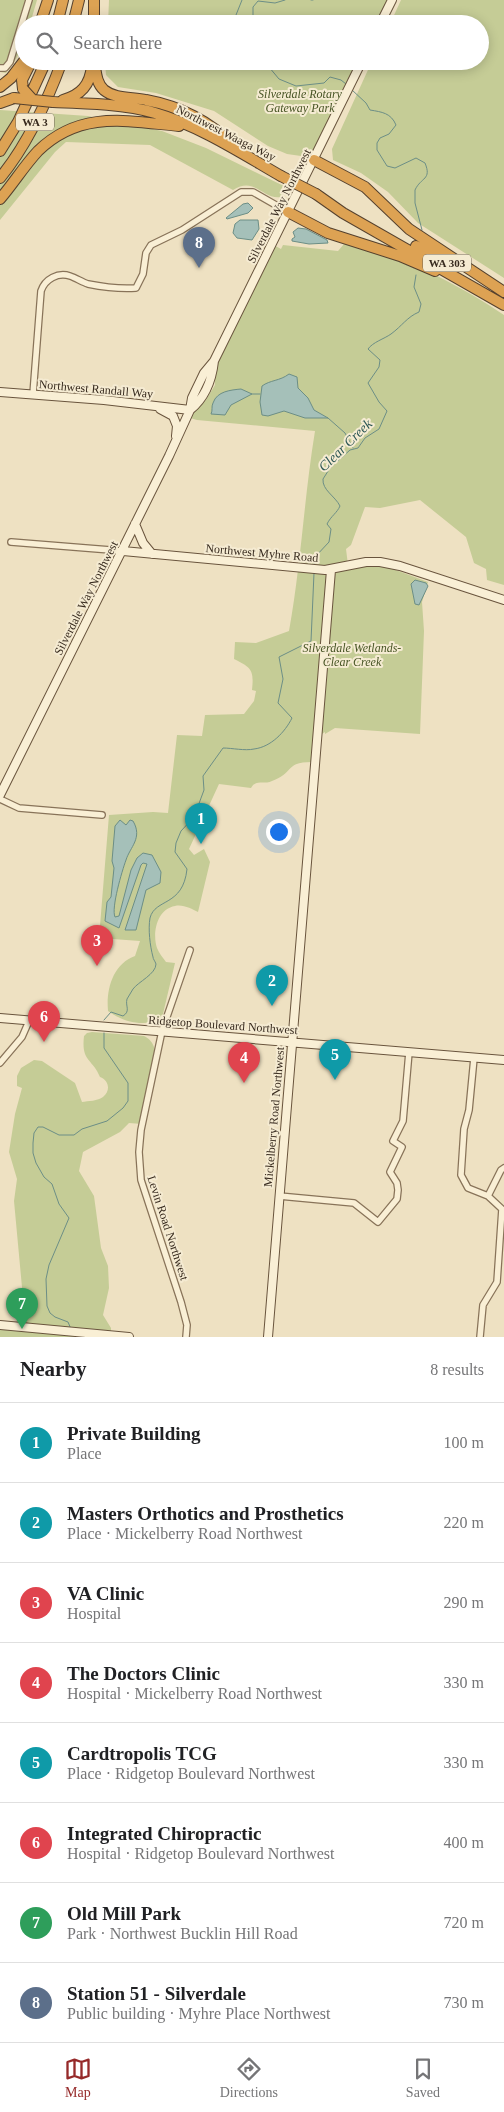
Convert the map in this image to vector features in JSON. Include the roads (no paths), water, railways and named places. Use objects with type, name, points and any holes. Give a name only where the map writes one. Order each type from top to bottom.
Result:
[{"type":"highway","points":[[43,15],[48,0]]},
{"type":"highway","points":[[46,15],[48,0]]},
{"type":"highway","points":[[59,15],[63,0]]},
{"type":"highway","points":[[76,15],[78,0]]},
{"type":"highway","points":[[94,0],[94,15]]},
{"type":"highway","points":[[0,86],[11,78],[17,70]]},
{"type":"highway","points":[[27,70],[22,80],[23,89],[33,100]]},
{"type":"highway","name":"WA 3","points":[[0,151],[18,122],[42,70]]},
{"type":"highway","name":"WA 3","points":[[0,178],[34,126],[58,70]]},
{"type":"highway","points":[[0,103],[14,98],[52,102],[72,100],[87,85],[92,70]]},
{"type":"highway","points":[[96,70],[98,79],[106,91],[117,96],[151,101],[187,113],[217,131],[239,152]]},
{"type":"highway","name":"Northwest Waaga Way","points":[[72,100],[145,110],[192,127],[316,194]]},
{"type":"highway","points":[[0,199],[38,151],[54,138],[71,128],[98,121],[116,120],[192,127]]},
{"type":"highway","points":[[314,160],[365,187],[409,229],[504,292]]},
{"type":"highway","name":"WA 303","points":[[316,194],[347,208],[504,292]]},
{"type":"highway","name":"WA 303","points":[[316,194],[343,213],[504,305]]},
{"type":"highway","points":[[288,212],[328,233],[400,256],[485,294]]},
{"type":"main road","points":[[384,15],[392,0]]},
{"type":"main road","name":"Silverdale Way Northwest","points":[[0,795],[174,445],[204,373],[214,360],[358,70]]},
{"type":"main road","points":[[0,98],[14,98]]},
{"type":"main road","name":"Northwest Randall Way","points":[[0,392],[144,404],[190,410]]},
{"type":"main road","points":[[144,404],[173,416],[177,430],[174,445]]},
{"type":"main road","points":[[135,524],[143,543],[152,554]]},
{"type":"main road","name":"Northwest Myhre Road","points":[[122,551],[331,570],[366,562],[385,562],[504,600]]},
{"type":"main road","name":"Mickelberry Road Northwest","points":[[268,1337],[331,570]]},
{"type":"main road","name":"Ridgetop Boulevard Northwest","points":[[0,1018],[504,1060]]},
{"type":"main road","points":[[0,1325],[129,1337]]},
{"type":"street","points":[[24,15],[29,0]]},
{"type":"street","points":[[0,68],[5,68],[10,62],[15,46]]},
{"type":"street","points":[[33,394],[42,291],[44,284],[50,279],[61,275],[68,275],[88,284],[136,288],[143,274],[146,253],[151,245],[182,230],[241,192],[253,192],[288,212]]},
{"type":"street","name":"Northwest Myhre Road","points":[[11,542],[122,551]]},
{"type":"street","points":[[0,799],[19,808],[102,815]]},
{"type":"street","name":"Levin Road Northwest","points":[[186,1337],[186,1325],[181,1302],[147,1201],[139,1165],[140,1137],[162,1031],[190,950]]},
{"type":"street","points":[[0,1063],[22,1037],[29,1021]]},
{"type":"street","points":[[279,1196],[354,1203],[378,1222],[397,1199],[398,1190],[390,1172],[402,1147],[393,1141],[403,1121],[409,1052]]},
{"type":"street","points":[[474,1058],[469,1110],[464,1129],[461,1175],[468,1188],[488,1196],[502,1209],[497,1282],[483,1305],[480,1337]]},
{"type":"street","points":[[488,1196],[501,1170],[504,1168]]},
{"type":"water","points":[[248,203],[253,208],[248,213],[226,218],[243,204]]},
{"type":"water","points":[[240,220],[258,220],[259,229],[252,240],[237,238],[233,233],[235,224]]},
{"type":"water","points":[[298,228],[306,229],[327,240],[328,243],[309,244],[292,241],[295,237],[293,232]]},
{"type":"water","points":[[289,374],[297,377],[298,388],[308,398],[314,410],[328,418],[305,418],[284,411],[268,416],[262,415],[260,402],[262,386]]},
{"type":"water","points":[[241,389],[252,394],[231,405],[225,415],[211,414],[212,404],[218,396],[225,392]]},
{"type":"water","points":[[415,580],[426,583],[428,586],[419,605],[415,604],[411,584]]},
{"type":"water","points":[[120,820],[126,825],[130,820],[133,821],[137,832],[120,880],[114,906],[115,917],[119,916],[131,870],[137,858],[143,853],[152,855],[161,872],[160,883],[146,890],[136,930],[125,930],[147,864],[143,863],[141,865],[119,928],[105,921],[107,902],[111,897],[115,826]]},
{"type":"waterway","points":[[236,15],[242,0]]},
{"type":"waterway","name":"Clear Creek","points":[[253,15],[253,7],[258,1],[275,3],[285,0]]},
{"type":"waterway","name":"Clear Creek","points":[[272,70],[279,79],[296,86],[324,83],[330,77],[341,80],[346,84]]},
{"type":"waterway","name":"Clear Creek","points":[[352,90],[366,103],[370,110],[382,112],[389,116],[396,125],[389,134],[380,138],[377,143],[377,150],[387,166],[395,168],[416,158],[425,163],[427,169],[426,176],[415,190],[415,203],[422,230]]},
{"type":"waterway","name":"Clear Creek","points":[[314,567],[315,557],[329,542],[331,529],[327,524],[340,506],[327,490],[323,479],[330,468],[350,450],[358,448],[365,438],[379,429],[387,411],[379,402],[368,383],[379,367],[380,360],[368,349],[419,312],[421,304],[414,287],[416,275]]},
{"type":"waterway","points":[[252,394],[260,394]]},
{"type":"waterway","points":[[328,418],[345,433],[353,448]]},
{"type":"waterway","name":"Clear Creek","points":[[104,1020],[111,1012],[123,1016],[125,1014],[127,999],[132,990],[155,968],[156,964],[151,948],[150,918],[157,907],[175,896],[184,881],[187,869],[175,852],[176,843],[181,831],[194,817],[204,790],[203,776],[223,748],[243,750],[260,748],[272,742],[286,728],[292,718],[278,703],[283,679],[279,657],[311,641],[314,573]]},
{"type":"waterway","name":"Clear Creek","points":[[71,1329],[68,1322],[55,1317],[50,1313],[47,1306],[46,1279],[49,1265],[69,1218],[59,1204],[52,1184],[44,1177],[36,1163],[33,1153],[34,1133],[38,1127],[43,1127],[59,1135],[74,1135],[82,1129],[107,1121],[123,1108],[128,1101],[128,1083],[104,1048],[104,1033]]},
{"type":"place","name":"Station 51 - Silverdale","points":[[199,268]]},
{"type":"place","name":"Private Building","points":[[201,844]]},
{"type":"place","name":"VA Clinic","points":[[97,966]]},
{"type":"place","name":"Masters Orthotics and Prosthetics","points":[[272,1006]]},
{"type":"place","name":"Integrated Chiropractic","points":[[44,1042]]},
{"type":"place","name":"Cardtropolis TCG","points":[[335,1080]]},
{"type":"place","name":"The Doctors Clinic","points":[[244,1083]]},
{"type":"place","name":"Old Mill Park","points":[[22,1329]]},
{"type":"park label","name":"Silverdale Rotary Gateway Park","points":[[300,101]]},
{"type":"park label","name":"Silverdale Wetlands- Clear Creek","points":[[352,655]]}]
